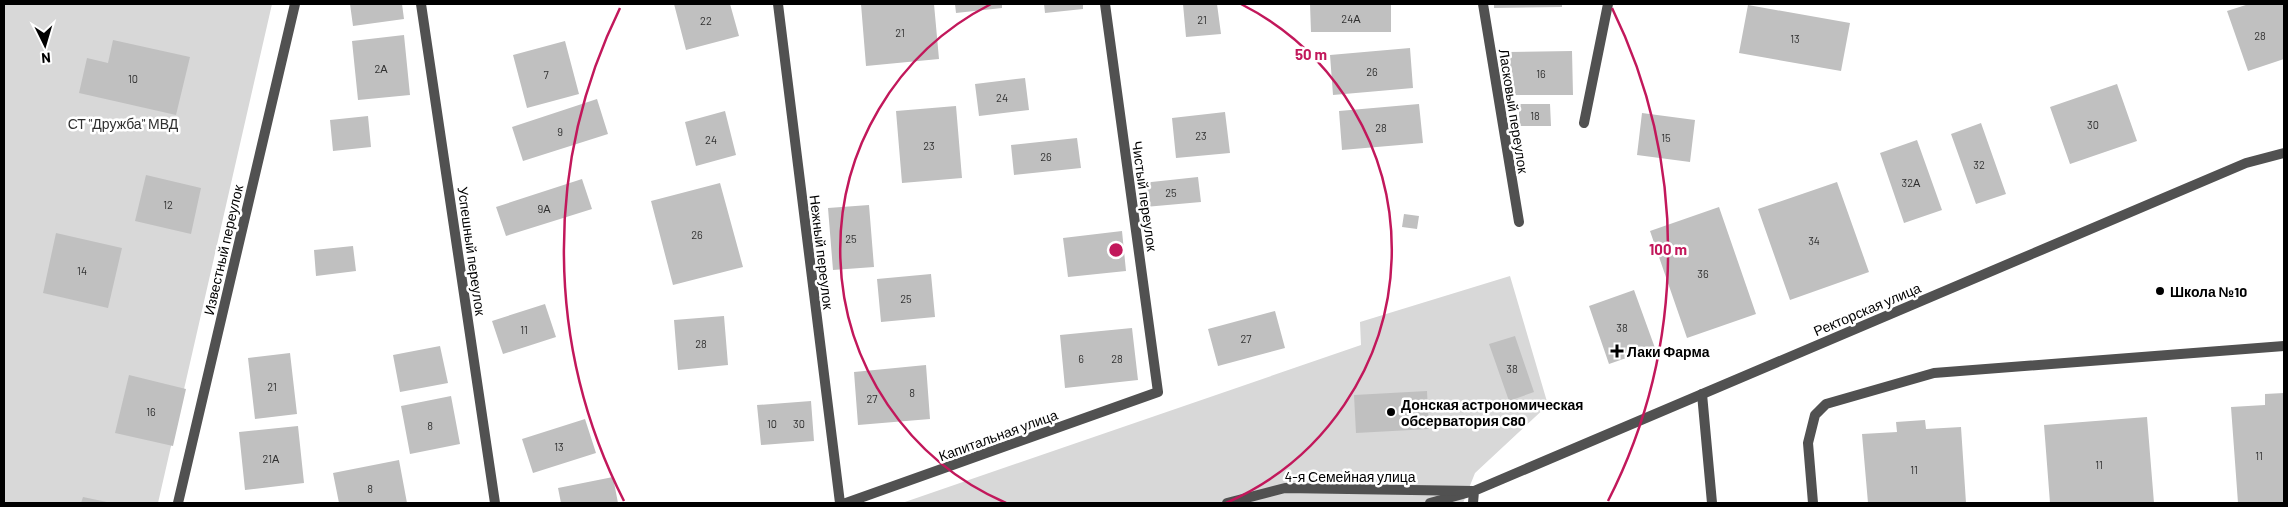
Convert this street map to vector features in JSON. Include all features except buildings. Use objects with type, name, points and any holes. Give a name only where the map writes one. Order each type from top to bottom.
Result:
[{"type":"street","name":"Известный переулок","points":[[178,503],[295,4]]},
{"type":"street","name":"Успешный переулок","points":[[421,4],[495,503]]},
{"type":"street","name":"Нежный переулок","points":[[778,4],[840,503]]},
{"type":"street","name":"Чистый переулок","points":[[1105,4],[1158,392]]},
{"type":"street","name":"Ласковый переулок","points":[[1483,4],[1519,222]]},
{"type":"street","points":[[1584,122],[1608,4]]},
{"type":"street","name":"Ректорская улица","points":[[1430,503],[1474,491],[2246,162],[2284,153]]},
{"type":"street","points":[[1813,503],[1808,444],[1815,415],[1826,404],[1934,373],[2284,346]]},
{"type":"street","name":"Капитальная улица","points":[[846,503],[1158,392]]},
{"type":"street","points":[[1702,394],[1712,503]]},
{"type":"street","name":"4-я Семейная улица","points":[[1227,503],[1285,488],[1474,491]]},
{"type":"street","points":[[1473,503],[1474,491]]},
{"type":"green space","name":"СТ \"Дружба\" МВД","points":[[4,4],[272,4],[158,503],[4,503]]},
{"type":"green space","points":[[1510,276],[1548,405],[1475,473],[1463,503],[902,503],[1361,345],[1360,322]]},
{"type":"place","name":"Школа №10","points":[[2160,291]]},
{"type":"place","name":"Лаки Фарма","points":[[1617,351]]},
{"type":"place","name":"Донская астрономическая обсерватория C80","points":[[1391,412]]}]
